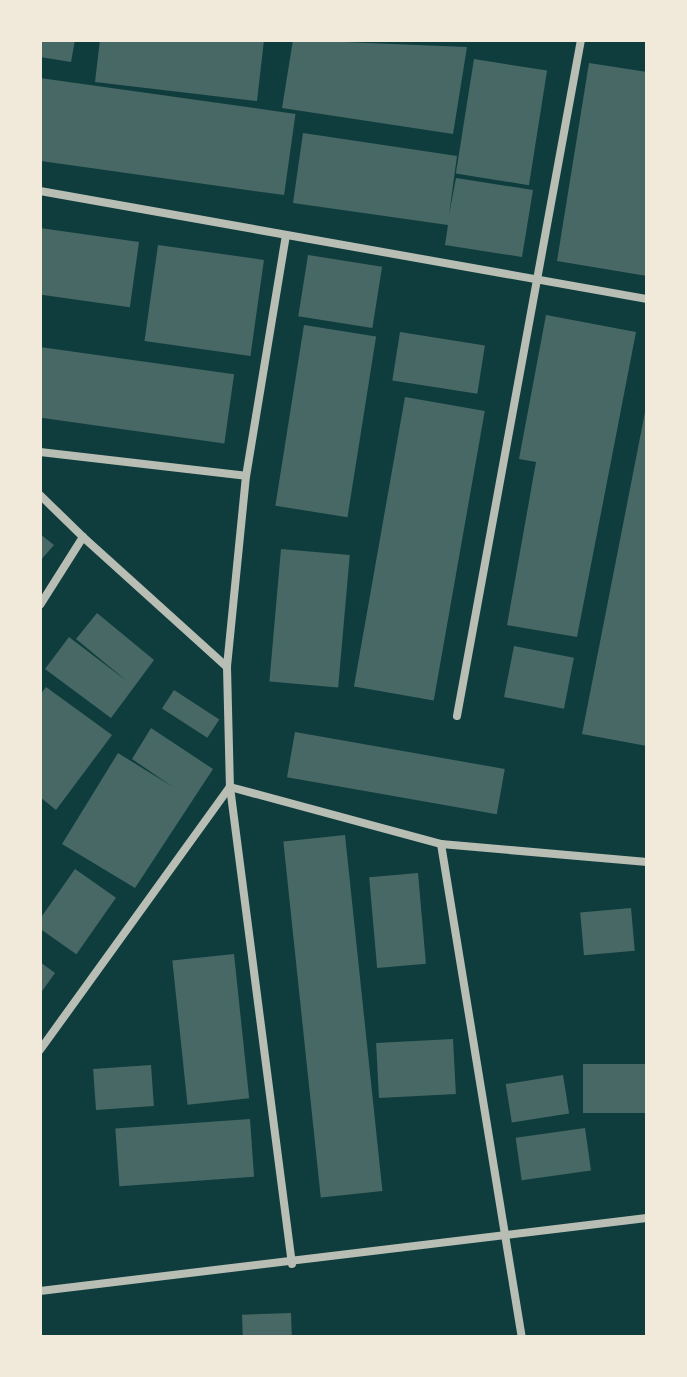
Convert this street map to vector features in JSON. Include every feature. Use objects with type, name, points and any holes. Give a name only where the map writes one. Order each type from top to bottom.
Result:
[{"type":"street","points":[[457,716],[581,40]]},
{"type":"street","points":[[40,191],[647,299]]},
{"type":"street","points":[[286,235],[246,476],[227,667],[230,787],[292,1264]]},
{"type":"street","points":[[40,452],[246,476]]},
{"type":"street","points":[[40,495],[227,667]]},
{"type":"street","points":[[40,605],[83,537]]},
{"type":"street","points":[[230,787],[441,844],[647,862]]},
{"type":"street","points":[[40,1050],[230,787]]},
{"type":"street","points":[[441,844],[501,1235],[522,1337]]},
{"type":"street","points":[[40,1291],[292,1264],[647,1218]]},
{"type":"building","points":[[40,40],[75,40],[71,62],[40,57]]},
{"type":"building","points":[[100,40],[264,40],[257,101],[95,82]]},
{"type":"building","points":[[293,40],[467,47],[453,134],[282,108]]},
{"type":"building","points":[[474,59],[547,71],[529,185],[456,174]]},
{"type":"building","points":[[589,63],[647,72],[647,276],[557,261]]},
{"type":"building","points":[[40,78],[295,114],[284,195],[40,161]]},
{"type":"building","points":[[303,133],[457,156],[449,215],[456,178],[533,190],[522,257],[445,245],[448,225],[293,203]]},
{"type":"building","points":[[40,228],[139,242],[130,307],[40,295]]},
{"type":"building","points":[[158,245],[264,260],[250,356],[145,341]]},
{"type":"building","points":[[308,255],[382,267],[372,328],[298,316]]},
{"type":"building","points":[[546,315],[636,332],[577,637],[507,625],[536,462],[519,459]]},
{"type":"building","points":[[304,325],[376,336],[347,517],[275,506]]},
{"type":"building","points":[[400,332],[485,345],[477,394],[392,380]]},
{"type":"building","points":[[40,347],[234,374],[224,444],[40,418]]},
{"type":"building","points":[[405,397],[485,411],[434,701],[354,687]]},
{"type":"building","points":[[647,402],[647,746],[582,734]]},
{"type":"building","points":[[40,534],[54,545],[40,561]]},
{"type":"building","points":[[281,549],[350,555],[338,688],[269,681]]},
{"type":"building","points":[[97,613],[154,660],[111,718],[45,669],[69,637],[128,682],[76,639]]},
{"type":"building","points":[[514,646],[574,658],[564,709],[504,697]]},
{"type":"building","points":[[46,687],[112,735],[56,810],[40,797],[40,695]]},
{"type":"building","points":[[174,690],[219,719],[207,738],[162,708]]},
{"type":"building","points":[[151,728],[213,769],[135,888],[62,844],[118,753],[173,787],[132,759]]},
{"type":"building","points":[[295,732],[505,769],[497,814],[287,777]]},
{"type":"building","points":[[345,835],[382,1191],[321,1198],[283,841]]},
{"type":"building","points":[[75,869],[116,898],[76,954],[40,929],[40,919]]},
{"type":"building","points":[[418,873],[426,964],[377,968],[369,877]]},
{"type":"building","points":[[631,908],[635,951],[584,955],[580,912]]},
{"type":"building","points":[[234,954],[249,1098],[187,1105],[172,960]]},
{"type":"building","points":[[40,962],[55,973],[40,994]]},
{"type":"building","points":[[453,1039],[456,1094],[379,1098],[376,1043]]},
{"type":"building","points":[[583,1064],[647,1064],[647,1113],[583,1113]]},
{"type":"building","points":[[151,1065],[154,1106],[96,1110],[93,1069]]},
{"type":"building","points":[[563,1075],[569,1114],[512,1123],[506,1084]]},
{"type":"building","points":[[250,1119],[254,1177],[119,1186],[115,1128]]},
{"type":"building","points":[[585,1128],[591,1171],[522,1180],[516,1138]]},
{"type":"building","points":[[291,1313],[292,1337],[243,1337],[242,1315]]}]
